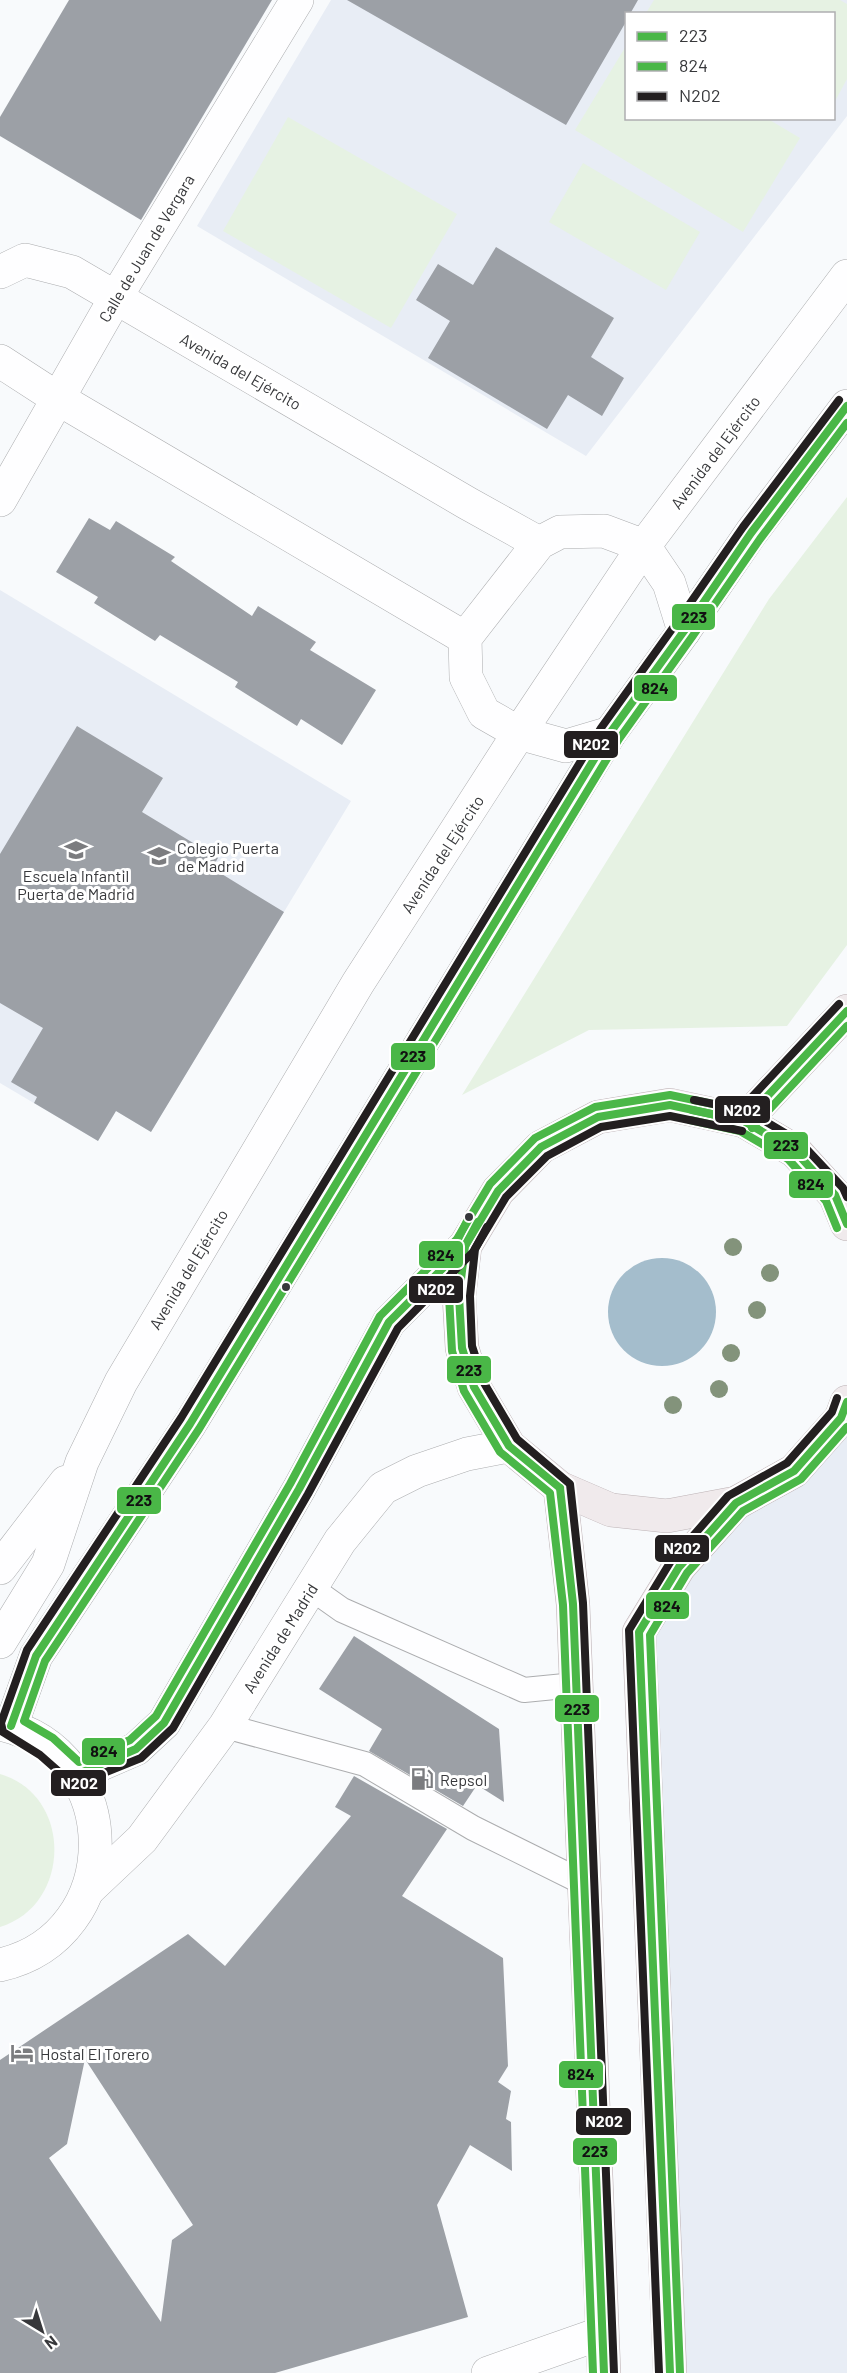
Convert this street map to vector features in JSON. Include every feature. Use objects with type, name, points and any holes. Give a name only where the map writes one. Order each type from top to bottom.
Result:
[{"type":"main road","points":[[744,1121],[847,1011]]},
{"type":"main road","points":[[843,1197],[795,1151],[744,1121],[670,1105],[598,1117],[541,1147],[498,1191],[465,1246],[459,1296],[462,1348],[474,1387],[509,1446],[560,1488],[611,1510],[667,1516],[736,1503],[794,1471],[841,1418],[847,1402]]},
{"type":"main road","points":[[560,1488],[573,1604],[604,2373]]},
{"type":"main road","points":[[670,2373],[639,1632],[680,1567],[736,1503]]},
{"type":"street","name":"Calle de Juan de Vergara","points":[[0,500],[116,297],[297,0]]},
{"type":"street","name":"Avenida del Ejército","points":[[0,272],[24,260],[72,272],[456,497],[539,543]]},
{"type":"street","name":"Avenida del Ejército","points":[[0,1642],[48,1564],[82,1462],[121,1382],[358,983],[519,733],[644,546],[847,276]]},
{"type":"street","points":[[0,361],[57,398],[465,638]]},
{"type":"street","points":[[0,1965],[17,1961],[48,1944],[72,1920],[89,1889],[97,1851],[93,1812],[76,1776],[58,1754],[36,1738],[5,1725],[36,1656],[190,1424],[610,733],[751,533],[847,406]]},
{"type":"street","points":[[610,733],[566,746],[519,733],[484,713],[466,677],[465,638],[539,543],[560,532],[604,531],[644,546],[669,583],[684,631]]},
{"type":"street","points":[[76,1776],[136,1749],[164,1723],[298,1489],[389,1322],[465,1246]]},
{"type":"street","name":"Avenida de Madrid","points":[[89,1889],[142,1839],[225,1726],[354,1522],[383,1488],[417,1471],[467,1454],[509,1446]]},
{"type":"street","name":"Avenida del Ejército","points":[[0,1568],[82,1462]]},
{"type":"street","points":[[488,2373],[602,2333]]},
{"type":"lane","points":[[312,1588],[342,1610],[524,1690],[575,1685]]},
{"type":"lane","points":[[225,1726],[365,1764],[473,1828],[584,1883]]},
{"type":"shaded area","points":[[331,0],[847,0],[847,116],[586,456],[197,226]]},
{"type":"shaded area","name":"Colegio Puerta de Madrid","points":[[0,590],[351,801],[151,1132],[116,1111],[98,1141],[0,1083]]},
{"type":"shaded area","points":[[847,1402],[847,2373],[670,2373],[639,1632]]},
{"type":"green space","points":[[654,0],[840,0],[847,4],[847,79],[835,101],[835,12],[647,12]]},
{"type":"green space","points":[[625,48],[625,120],[770,120],[800,138],[743,232],[575,130]]},
{"type":"green space","points":[[288,117],[457,214],[391,328],[223,231]]},
{"type":"green space","points":[[583,163],[700,232],[666,290],[549,222]]},
{"type":"green space","points":[[847,497],[847,945],[787,1026],[589,1030],[462,1095],[769,599]]},
{"type":"green space","points":[[0,1774],[24,1786],[41,1804],[51,1826],[54,1850],[51,1874],[41,1897],[24,1915],[0,1927]]},
{"type":"water","points":[[662,1258],[683,1262],[700,1274],[712,1291],[716,1312],[712,1333],[700,1350],[683,1362],[662,1366],[641,1362],[624,1350],[612,1333],[608,1312],[612,1291],[624,1274],[641,1262]]},
{"type":"building","points":[[69,0],[272,0],[141,220],[0,136],[0,117]]},
{"type":"building","points":[[347,0],[638,0],[631,12],[625,12],[625,23],[566,125]]},
{"type":"building","points":[[496,247],[614,318],[591,357],[624,378],[602,416],[568,395],[547,429],[428,358],[450,321],[416,300],[438,264],[473,285]]},
{"type":"building","points":[[89,518],[110,530],[116,521],[175,557],[171,561],[252,616],[258,606],[316,642],[310,650],[376,690],[342,745],[301,719],[297,726],[235,687],[238,682],[160,635],[155,641],[94,603],[98,597],[56,572]]},
{"type":"building","name":"Colegio Puerta de Madrid","points":[[77,726],[163,778],[142,812],[218,858],[212,868],[284,912],[151,1132],[116,1111],[98,1141],[34,1103],[37,1097],[11,1082],[43,1028],[0,1003],[0,854]]},
{"type":"building","points":[[354,1636],[499,1729],[504,1802],[477,1785],[463,1806],[369,1751],[382,1729],[319,1689]]},
{"type":"building","points":[[354,1776],[447,1829],[402,1896],[503,1958],[508,2066],[498,2082],[511,2091],[506,2119],[511,2122],[512,2171],[470,2145],[437,2205],[468,2317],[275,2373],[0,2373],[0,2060],[188,1934],[225,1966],[351,1816],[335,1807]],"holes":[[[85,2059],[193,2225],[172,2240],[161,2322],[49,2158],[67,2144]]]},
{"type":"transit line","name":"N202","points":[[742,1131],[670,1116],[601,1127],[547,1156],[506,1197],[473,1252],[398,1328],[308,1494],[173,1728],[141,1758],[74,1785],[40,1755],[3,1732],[1,1723],[27,1650],[181,1418],[601,728],[743,527],[839,400]]},
{"type":"transit line","name":"223","points":[[11,1726],[36,1656],[190,1424],[610,733],[751,533],[847,406]]},
{"type":"transit line","name":"824","points":[[746,1111],[670,1095],[595,1107],[535,1138],[490,1184],[457,1239],[380,1316],[290,1484],[156,1716],[130,1740],[79,1762],[53,1738],[24,1721],[45,1661],[199,1429],[619,739],[760,539],[847,423]]},
{"type":"transit line","name":"N202","points":[[736,1114],[839,1004]]},
{"type":"transit line","name":"223","points":[[744,1121],[847,1011]]},
{"type":"transit line","name":"824","points":[[752,1128],[847,1026]]},
{"type":"transit line","name":"N202","points":[[694,1100],[748,1111],[800,1142],[843,1188],[847,1197]]},
{"type":"transit line","name":"223","points":[[76,1775],[136,1749],[164,1723],[299,1489],[389,1322],[465,1246],[498,1191],[541,1147],[598,1117],[670,1105],[744,1121]]},
{"type":"transit line","name":"223","points":[[692,1110],[744,1121],[795,1151],[835,1195],[847,1224]]},
{"type":"transit line","name":"824","points":[[690,1120],[740,1131],[788,1159],[826,1201],[837,1228]]},
{"type":"transit line","name":"824","points":[[469,1217],[455,1245],[449,1296],[452,1351],[464,1391],[500,1452],[550,1493],[563,1605],[593,2373]]},
{"type":"transit line","name":"223","points":[[478,1222],[465,1246],[459,1296],[462,1348],[474,1387],[509,1446],[560,1488]]},
{"type":"transit line","name":"N202","points":[[487,1227],[475,1249],[470,1296],[472,1346],[484,1383],[517,1439],[570,1484],[583,1603],[614,2373]]},
{"type":"transit line","name":"N202","points":[[659,2373],[629,1630],[671,1561],[728,1496],[787,1463],[832,1412],[837,1398]]},
{"type":"transit line","name":"223","points":[[670,2373],[639,1632],[679,1567],[736,1503],[794,1471],[841,1418],[847,1402]]},
{"type":"transit line","name":"824","points":[[680,2373],[650,1635],[687,1573],[743,1511],[801,1479],[847,1427]]},
{"type":"transit line","name":"223","points":[[560,1488],[573,1604],[604,2373]]},
{"type":"place","name":"Escuela Infantil Puerta de Madrid","points":[[76,850]]},
{"type":"place","name":"Colegio Puerta de Madrid","points":[[159,856]]},
{"type":"place","name":"Repsol","points":[[422,1779]]},
{"type":"place","name":"Hostal El Torero","points":[[22,2053]]}]
